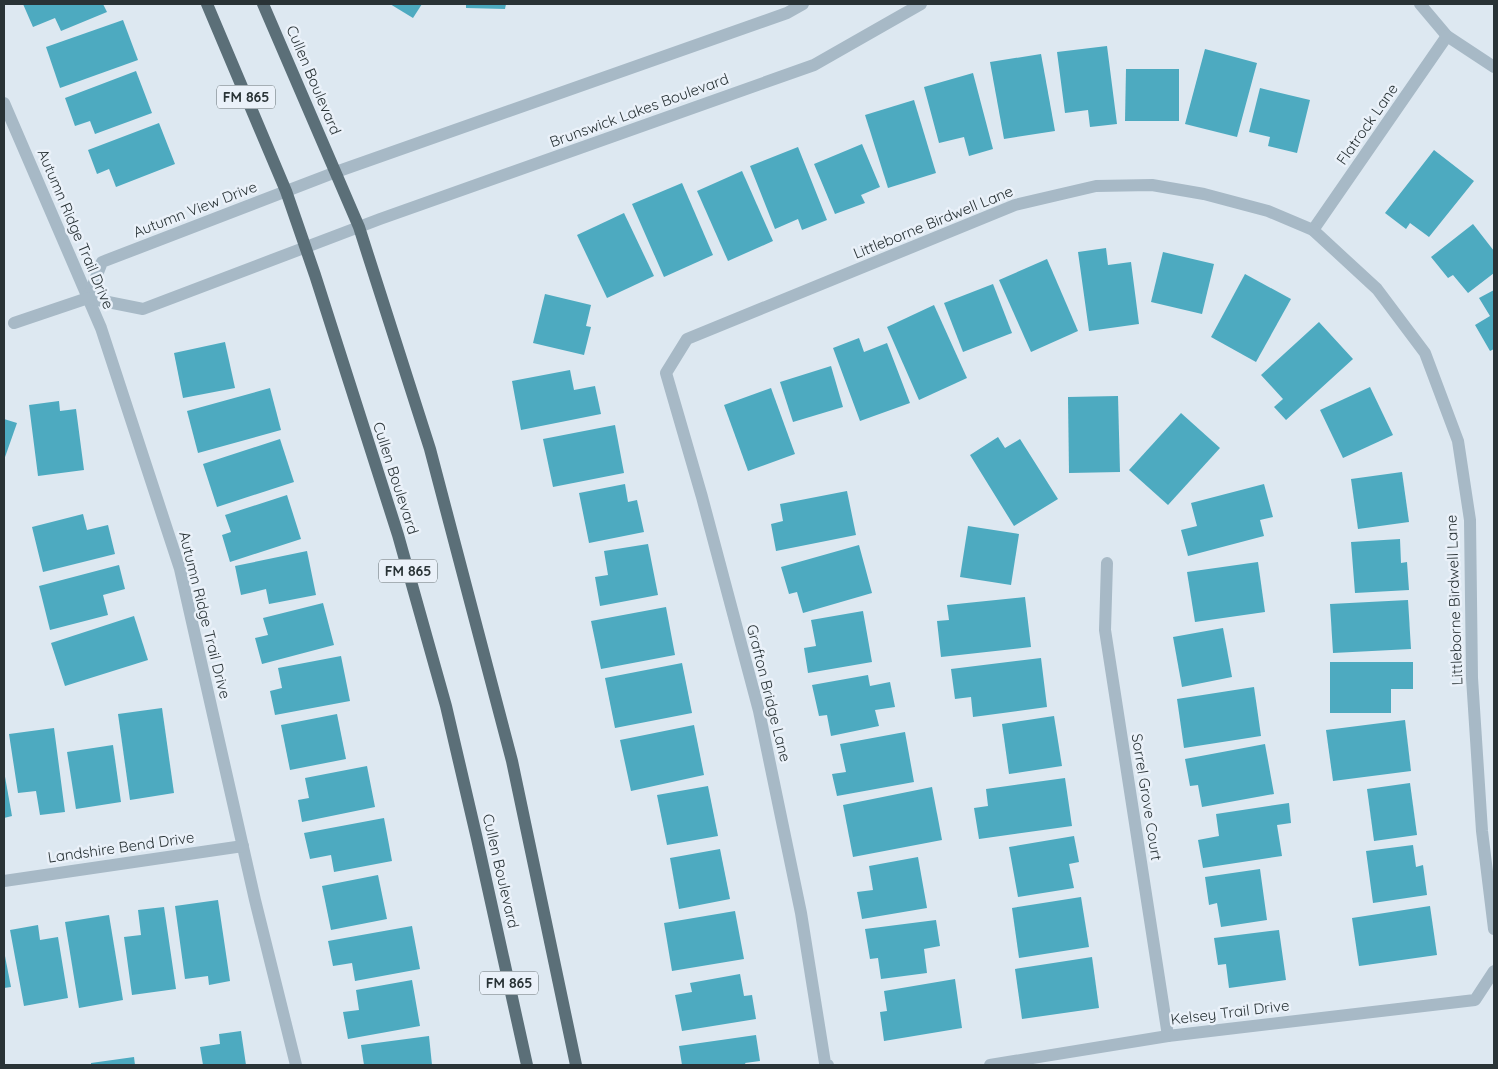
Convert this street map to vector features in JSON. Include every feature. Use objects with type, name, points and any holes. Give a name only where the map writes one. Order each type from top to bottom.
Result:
[{"type":"main road","name":"Cullen Boulevard","points":[[207,4],[286,191],[306,247],[398,535],[446,706],[527,1065]]},
{"type":"main road","name":"Cullen Boulevard","points":[[263,4],[359,227],[430,449],[512,761],[576,1065]]},
{"type":"street","points":[[336,172],[787,13],[803,4]]},
{"type":"street","name":"Brunswick Lakes Boulevard","points":[[359,227],[814,64],[921,4]]},
{"type":"street","points":[[1420,4],[1447,36],[1494,67]]},
{"type":"street","name":"Flatrock Lane","points":[[1313,230],[1447,36]]},
{"type":"street","name":"Autumn Ridge Trail Drive","points":[[4,103],[101,328],[180,569],[243,846],[296,1065]]},
{"type":"street","name":"Autumn View Drive","points":[[88,298],[102,262],[336,172]]},
{"type":"street","name":"Littleborne Birdwell Lane","points":[[688,339],[1015,205],[1096,186],[1152,185],[1204,194],[1268,211],[1313,230],[1377,289],[1425,353],[1458,441],[1470,520],[1472,678],[1482,831],[1494,929]]},
{"type":"street","points":[[14,323],[88,298],[143,309],[359,227]]},
{"type":"street","name":"Grafton Bridge Lane","points":[[688,339],[666,373],[702,497],[758,711],[801,913],[825,1063],[828,1065]]},
{"type":"street","name":"Sorrel Grove Court","points":[[1107,563],[1105,630],[1168,1036]]},
{"type":"street","name":"Landshire Bend Drive","points":[[4,881],[243,846]]},
{"type":"street","name":"Kelsey Trail Drive","points":[[990,1065],[1168,1036],[1475,1000],[1494,971]]},
{"type":"building","points":[[23,4],[103,4],[107,12],[61,31],[55,18],[33,27]]},
{"type":"building","points":[[390,4],[422,4],[413,18]]},
{"type":"building","points":[[466,4],[506,4],[505,9],[466,8]]},
{"type":"building","points":[[123,20],[138,60],[60,88],[46,47]]},
{"type":"building","points":[[1107,46],[1117,124],[1090,127],[1088,110],[1065,113],[1057,52]]},
{"type":"building","points":[[1205,49],[1257,63],[1237,137],[1185,124]]},
{"type":"building","points":[[1041,54],[1055,131],[1004,139],[990,62]]},
{"type":"building","points":[[1126,69],[1179,69],[1179,121],[1125,121]]},
{"type":"building","points":[[136,71],[152,113],[95,134],[90,121],[75,126],[65,98]]},
{"type":"building","points":[[973,73],[993,149],[969,156],[964,137],[939,143],[924,87]]},
{"type":"building","points":[[1260,88],[1310,100],[1297,153],[1268,146],[1270,137],[1249,132]]},
{"type":"building","points":[[914,100],[936,173],[888,188],[865,115]]},
{"type":"building","points":[[159,123],[175,164],[116,187],[109,169],[97,174],[88,150]]},
{"type":"building","points":[[862,144],[880,187],[861,195],[865,203],[835,214],[814,164]]},
{"type":"building","points":[[798,147],[827,220],[802,230],[798,219],[775,229],[750,166]]},
{"type":"building","points":[[1434,150],[1474,181],[1429,237],[1410,223],[1406,229],[1385,213]]},
{"type":"building","points":[[742,171],[773,241],[728,261],[697,191]]},
{"type":"building","points":[[682,183],[713,255],[664,277],[632,204]]},
{"type":"building","points":[[624,213],[654,276],[607,298],[577,235]]},
{"type":"building","points":[[1473,224],[1494,251],[1494,273],[1468,293],[1453,275],[1448,278],[1431,257]]},
{"type":"building","points":[[1106,248],[1108,265],[1131,262],[1139,324],[1089,331],[1078,252]]},
{"type":"building","points":[[1163,252],[1214,264],[1202,314],[1151,302]]},
{"type":"building","points":[[1047,259],[1078,331],[1031,352],[999,280]]},
{"type":"building","points":[[1245,274],[1291,299],[1256,362],[1211,337]]},
{"type":"building","points":[[993,284],[1012,333],[963,352],[944,303]]},
{"type":"building","points":[[1494,290],[1494,349],[1490,351],[1475,325],[1490,316],[1479,298]]},
{"type":"building","points":[[545,294],[591,305],[586,326],[591,327],[584,355],[533,343]]},
{"type":"building","points":[[934,305],[967,378],[919,400],[887,327]]},
{"type":"building","points":[[1319,322],[1353,359],[1286,420],[1274,407],[1283,399],[1261,375]]},
{"type":"building","points":[[859,338],[864,352],[887,343],[910,403],[860,421],[833,348]]},
{"type":"building","points":[[225,342],[235,388],[183,398],[174,353]]},
{"type":"building","points":[[831,366],[843,407],[793,422],[780,382]]},
{"type":"building","points":[[570,370],[574,390],[595,386],[601,414],[521,430],[512,381]]},
{"type":"building","points":[[1370,387],[1393,435],[1343,458],[1320,410]]},
{"type":"building","points":[[270,388],[281,430],[198,453],[187,411]]},
{"type":"building","points":[[771,388],[795,454],[748,471],[724,405]]},
{"type":"building","points":[[1118,396],[1120,472],[1069,473],[1068,397]]},
{"type":"building","points":[[59,401],[60,411],[76,409],[84,470],[38,476],[29,405]]},
{"type":"building","points":[[1181,413],[1220,448],[1168,505],[1129,470]]},
{"type":"building","points":[[4,419],[17,423],[4,460]]},
{"type":"building","points":[[615,425],[624,473],[553,487],[543,439]]},
{"type":"building","points":[[998,437],[1005,448],[1020,439],[1058,499],[1014,526],[970,455]]},
{"type":"building","points":[[280,439],[294,482],[217,507],[203,464]]},
{"type":"building","points":[[1402,472],[1409,522],[1358,529],[1351,479]]},
{"type":"building","points":[[625,484],[628,502],[637,500],[644,532],[589,543],[579,493]]},
{"type":"building","points":[[1264,484],[1273,517],[1260,520],[1264,536],[1188,556],[1181,530],[1197,526],[1191,503]]},
{"type":"building","points":[[847,491],[856,535],[776,551],[771,524],[783,521],[780,504]]},
{"type":"building","points":[[287,495],[301,539],[230,562],[222,535],[231,532],[225,515]]},
{"type":"building","points":[[83,514],[87,530],[108,525],[115,554],[43,572],[32,527]]},
{"type":"building","points":[[968,526],[1019,534],[1011,585],[960,577]]},
{"type":"building","points":[[1400,539],[1401,563],[1407,562],[1409,590],[1355,593],[1351,542]]},
{"type":"building","points":[[648,544],[658,595],[600,606],[595,577],[608,575],[604,551]]},
{"type":"building","points":[[859,545],[872,593],[803,613],[797,592],[789,594],[781,567]]},
{"type":"building","points":[[307,551],[316,595],[269,604],[266,589],[241,595],[235,566]]},
{"type":"building","points":[[1258,562],[1265,612],[1195,622],[1187,572]]},
{"type":"building","points":[[119,565],[125,589],[103,595],[108,615],[50,630],[39,586]]},
{"type":"building","points":[[1025,597],[1031,647],[941,657],[937,621],[949,620],[947,605]]},
{"type":"building","points":[[1408,600],[1411,649],[1333,653],[1330,604]]},
{"type":"building","points":[[323,603],[334,645],[262,664],[255,638],[268,635],[263,618]]},
{"type":"building","points":[[666,607],[675,655],[601,669],[591,621]]},
{"type":"building","points":[[863,611],[872,662],[808,673],[804,648],[816,646],[811,620]]},
{"type":"building","points":[[134,616],[148,660],[65,686],[51,643]]},
{"type":"building","points":[[1223,628],[1232,677],[1182,687],[1173,637]]},
{"type":"building","points":[[341,656],[350,701],[275,715],[270,691],[282,688],[278,668]]},
{"type":"building","points":[[1041,658],[1047,707],[973,717],[971,697],[955,699],[951,669]]},
{"type":"building","points":[[1330,662],[1413,662],[1413,689],[1391,689],[1391,713],[1330,713]]},
{"type":"building","points":[[682,663],[692,713],[615,728],[605,678]]},
{"type":"building","points":[[868,675],[870,686],[890,682],[895,707],[875,710],[879,726],[831,736],[827,715],[819,716],[812,685]]},
{"type":"building","points":[[1254,687],[1261,736],[1184,748],[1177,699]]},
{"type":"building","points":[[162,708],[174,793],[130,800],[118,714]]},
{"type":"building","points":[[337,714],[346,759],[290,770],[281,725]]},
{"type":"building","points":[[1054,716],[1062,766],[1009,774],[1002,724]]},
{"type":"building","points":[[1405,720],[1411,771],[1333,781],[1326,730]]},
{"type":"building","points":[[694,725],[704,775],[631,791],[620,740]]},
{"type":"building","points":[[54,728],[65,812],[40,815],[36,791],[18,793],[9,734]]},
{"type":"building","points":[[905,732],[914,782],[837,796],[832,774],[846,772],[840,744]]},
{"type":"building","points":[[1265,744],[1274,794],[1202,807],[1198,785],[1190,786],[1185,759]]},
{"type":"building","points":[[113,745],[121,802],[76,809],[67,752]]},
{"type":"building","points":[[367,766],[375,807],[302,822],[298,800],[309,798],[305,778]]},
{"type":"building","points":[[4,771],[12,816],[4,818]]},
{"type":"building","points":[[1065,778],[1072,826],[979,839],[974,808],[988,806],[986,789]]},
{"type":"building","points":[[1410,783],[1417,835],[1374,841],[1367,789]]},
{"type":"building","points":[[708,786],[718,836],[667,845],[657,795]]},
{"type":"building","points":[[932,787],[942,840],[853,857],[843,805]]},
{"type":"building","points":[[1289,803],[1291,823],[1277,825],[1282,856],[1203,868],[1198,840],[1219,836],[1216,814]]},
{"type":"building","points":[[384,818],[392,861],[334,872],[331,855],[310,859],[304,833]]},
{"type":"building","points":[[1074,836],[1079,862],[1069,864],[1074,888],[1018,897],[1009,847]]},
{"type":"building","points":[[1413,845],[1416,867],[1423,865],[1427,895],[1373,903],[1366,851]]},
{"type":"building","points":[[720,849],[730,899],[679,909],[670,858]]},
{"type":"building","points":[[918,857],[927,908],[862,919],[857,892],[873,890],[869,866]]},
{"type":"building","points":[[1260,869],[1267,920],[1221,927],[1217,903],[1209,905],[1205,877]]},
{"type":"building","points":[[378,875],[387,919],[331,930],[322,886]]},
{"type":"building","points":[[1081,897],[1089,947],[1019,958],[1012,908]]},
{"type":"building","points":[[218,900],[230,981],[209,985],[208,976],[185,979],[175,906]]},
{"type":"building","points":[[1430,906],[1437,955],[1359,966],[1352,918]]},
{"type":"building","points":[[164,907],[176,989],[132,995],[124,937],[141,935],[138,910]]},
{"type":"building","points":[[735,911],[744,959],[672,971],[664,923]]},
{"type":"building","points":[[109,915],[123,1000],[79,1008],[65,922]]},
{"type":"building","points":[[936,920],[940,946],[924,949],[927,973],[881,979],[878,958],[870,959],[865,929]]},
{"type":"building","points":[[38,925],[40,940],[58,937],[68,998],[24,1006],[10,930]]},
{"type":"building","points":[[412,926],[420,969],[355,981],[352,963],[333,966],[328,941]]},
{"type":"building","points":[[1279,930],[1286,980],[1229,988],[1226,964],[1218,965],[1214,938]]},
{"type":"building","points":[[4,951],[11,987],[4,988]]},
{"type":"building","points":[[1092,957],[1099,1008],[1022,1019],[1015,969]]},
{"type":"building","points":[[740,974],[744,996],[752,995],[756,1019],[682,1031],[675,995],[692,992],[690,983]]},
{"type":"building","points":[[955,979],[962,1028],[884,1041],[880,1012],[887,1011],[884,991]]},
{"type":"building","points":[[412,980],[420,1026],[348,1039],[343,1012],[359,1010],[356,990]]},
{"type":"building","points":[[241,1031],[246,1065],[203,1065],[200,1047],[220,1044],[219,1034]]},
{"type":"building","points":[[756,1035],[760,1061],[745,1063],[746,1065],[682,1065],[679,1046]]},
{"type":"building","points":[[429,1036],[432,1065],[364,1065],[361,1045]]},
{"type":"building","points":[[134,1057],[135,1065],[91,1065],[91,1063]]}]
